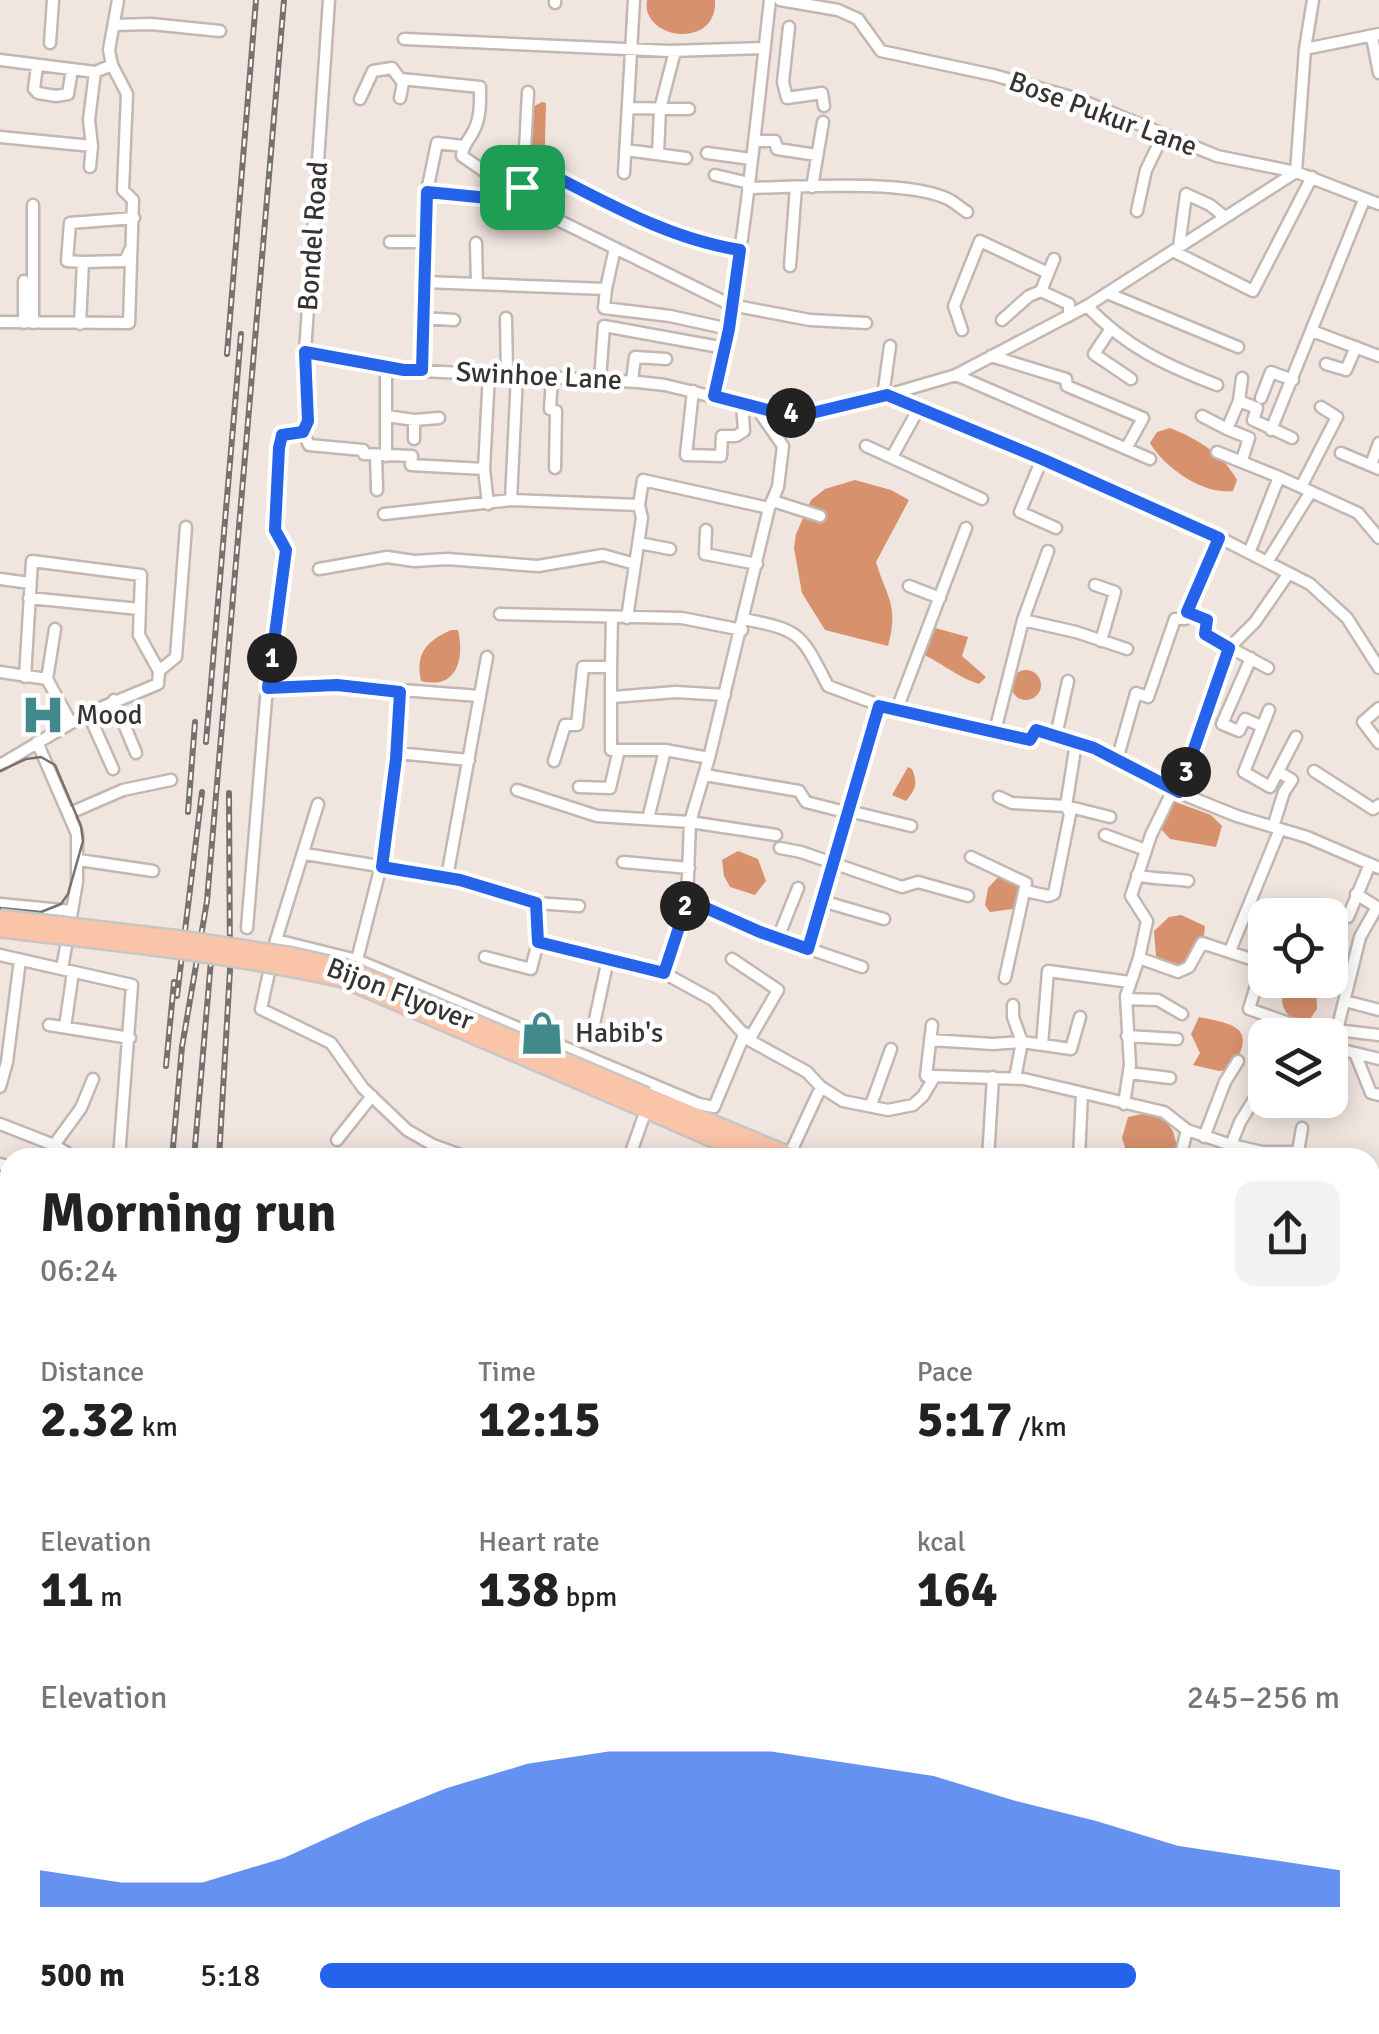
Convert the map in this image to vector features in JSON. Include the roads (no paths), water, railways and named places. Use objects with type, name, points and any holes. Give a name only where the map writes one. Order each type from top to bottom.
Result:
[{"type":"main road","name":"Bijon Flyover","points":[[0,918],[199,942],[346,968],[645,1105]]},
{"type":"main road","name":"Bijon Flyover","points":[[0,930],[198,953],[343,979],[645,1105],[667,1105],[770,1148]]},
{"type":"main road","points":[[645,1105],[720,1148]]},
{"type":"street","points":[[50,43],[53,0]]},
{"type":"street","points":[[0,322],[129,324],[133,200],[124,190],[127,94],[112,66],[110,50],[118,0]]},
{"type":"street","name":"Bondel Road","points":[[303,432],[308,421],[305,352],[329,0]]},
{"type":"street","points":[[624,173],[634,0]]},
{"type":"street","points":[[714,396],[729,329],[770,0]]},
{"type":"street","name":"Bose Pukur Lane","points":[[780,0],[838,10],[858,19],[881,51],[994,75],[1078,100],[1231,160],[1296,172],[1379,204]]},
{"type":"street","points":[[1296,172],[1305,49],[1313,0]]},
{"type":"street","points":[[114,26],[151,24],[220,31]]},
{"type":"street","points":[[788,27],[783,82],[788,98],[822,94],[824,106]]},
{"type":"street","points":[[1305,49],[1376,36],[1379,73]]},
{"type":"street","points":[[404,40],[674,51],[764,48]]},
{"type":"street","points":[[658,154],[660,108],[674,51]]},
{"type":"street","points":[[0,60],[94,72],[112,66]]},
{"type":"street","points":[[37,66],[34,89],[56,96],[71,90],[72,69]]},
{"type":"street","points":[[360,99],[374,70],[392,68],[401,79],[400,98]]},
{"type":"street","points":[[90,167],[88,120],[94,72]]},
{"type":"street","points":[[401,79],[480,87],[477,121],[463,146],[462,156],[615,248],[731,305],[810,320],[866,323]]},
{"type":"street","points":[[761,80],[783,82]]},
{"type":"street","points":[[520,194],[528,92]]},
{"type":"street","points":[[629,108],[690,109]]},
{"type":"street","points":[[812,188],[823,122]]},
{"type":"street","points":[[1138,211],[1146,170],[1163,135]]},
{"type":"street","points":[[0,137],[92,146]]},
{"type":"street","points":[[754,140],[776,141],[776,148],[817,154]]},
{"type":"street","points":[[422,370],[427,192],[437,143],[463,146]]},
{"type":"street","points":[[626,150],[686,158]]},
{"type":"street","points":[[707,154],[751,159]]},
{"type":"street","name":"Swinhoe Lane","points":[[305,352],[422,370],[632,381],[693,391],[783,414],[804,412],[885,396],[956,375],[1087,306],[1296,172]]},
{"type":"street","points":[[715,175],[748,185],[866,186],[926,193],[948,198],[967,212]]},
{"type":"street","points":[[427,192],[520,194],[550,187],[558,178],[658,226],[740,250]]},
{"type":"street","points":[[1225,217],[1186,194],[1176,249],[1253,292],[1312,178]]},
{"type":"street","points":[[790,266],[796,188]]},
{"type":"street","points":[[1272,430],[1364,200]]},
{"type":"street","points":[[28,323],[32,205]]},
{"type":"street","points":[[132,218],[128,259],[68,262],[71,223],[132,218]]},
{"type":"street","points":[[962,330],[954,306],[980,241],[1046,272]]},
{"type":"street","points":[[390,242],[426,242]]},
{"type":"street","points":[[476,243],[477,284]]},
{"type":"street","points":[[600,380],[606,290],[615,248]]},
{"type":"street","points":[[1041,291],[1054,259]]},
{"type":"street","points":[[80,324],[84,262]]},
{"type":"street","points":[[24,280],[28,323]]},
{"type":"street","points":[[424,282],[606,290]]},
{"type":"street","points":[[1002,320],[1029,296],[1041,291],[1069,304],[1069,316]]},
{"type":"street","points":[[1107,293],[1238,347]]},
{"type":"street","points":[[1087,306],[1110,330],[1157,361],[1216,385]]},
{"type":"street","points":[[604,308],[670,316],[729,329]]},
{"type":"street","points":[[424,318],[454,320]]},
{"type":"street","points":[[506,318],[512,374],[511,500]]},
{"type":"street","points":[[604,326],[724,348]]},
{"type":"street","points":[[1110,330],[1094,354],[1131,378]]},
{"type":"street","points":[[1312,331],[1379,356]]},
{"type":"street","points":[[890,346],[885,396],[1042,459],[1219,538],[1310,584],[1348,618],[1379,668]]},
{"type":"street","points":[[1326,364],[1346,370],[1356,348]]},
{"type":"street","points":[[991,356],[1066,378],[1066,386],[1143,418],[1126,447]]},
{"type":"street","points":[[632,381],[634,357],[666,359]]},
{"type":"street","points":[[376,490],[387,416],[386,366]]},
{"type":"street","points":[[1261,398],[1271,372],[1294,380]]},
{"type":"street","points":[[488,504],[484,469],[489,373]]},
{"type":"street","points":[[956,375],[1150,460]]},
{"type":"street","points":[[552,378],[550,409],[556,411],[555,468]]},
{"type":"street","points":[[1226,429],[1237,407],[1242,378]]},
{"type":"street","points":[[693,391],[686,455],[721,456],[722,436],[736,436],[744,431],[742,403]]},
{"type":"street","points":[[664,973],[688,900],[690,822],[710,758],[783,446],[754,406]]},
{"type":"street","points":[[1237,407],[1253,420],[1292,438]]},
{"type":"street","points":[[1268,562],[1337,417],[1322,407]]},
{"type":"street","points":[[892,458],[919,408]]},
{"type":"street","points":[[387,416],[439,418]]},
{"type":"street","points":[[1202,416],[1249,438],[1242,460]]},
{"type":"street","points":[[414,420],[414,440]]},
{"type":"street","points":[[248,928],[268,688],[286,550],[275,530],[282,435],[303,432],[308,446],[412,456],[411,465],[484,469]]},
{"type":"street","points":[[1341,453],[1375,467],[1379,443]]},
{"type":"street","points":[[866,446],[982,499]]},
{"type":"street","points":[[1217,452],[1316,492],[1358,513],[1377,528]]},
{"type":"street","points":[[1042,459],[1020,512],[1056,528]]},
{"type":"street","points":[[1249,553],[1279,477]]},
{"type":"street","points":[[627,618],[642,518],[639,505],[643,480],[820,516]]},
{"type":"street","points":[[384,514],[511,500],[639,505]]},
{"type":"street","points":[[159,671],[176,657],[186,526]]},
{"type":"street","points":[[897,709],[966,528]]},
{"type":"street","points":[[704,570],[706,530]]},
{"type":"street","points":[[1116,760],[1136,693],[1148,697],[1175,618],[1185,619],[1219,538]]},
{"type":"street","points":[[639,543],[670,549]]},
{"type":"street","points":[[996,731],[1023,620],[1048,552]]},
{"type":"street","points":[[705,554],[757,564]]},
{"type":"street","points":[[319,568],[387,557],[538,566],[604,555],[635,564]]},
{"type":"street","points":[[0,765],[88,713],[158,684],[159,671],[139,635],[141,575],[32,561],[25,677]]},
{"type":"street","points":[[1124,1104],[1129,1073],[1126,999],[1146,920],[1131,896],[1146,850],[1176,791],[1229,648],[1255,622],[1289,574]]},
{"type":"street","points":[[0,580],[30,583]]},
{"type":"street","points":[[1094,585],[1115,592],[1101,640]]},
{"type":"street","points":[[909,586],[940,598]]},
{"type":"street","points":[[29,598],[140,610]]},
{"type":"street","points":[[1187,612],[1207,620],[1205,634],[1268,668]]},
{"type":"street","points":[[500,614],[682,618],[786,627],[808,646],[828,686],[879,706],[1030,740],[1036,730],[1056,736],[1116,760],[1176,791],[1374,866],[1356,894],[1348,918]]},
{"type":"street","points":[[612,617],[612,750],[665,750],[710,758]]},
{"type":"street","points":[[1023,620],[1127,650]]},
{"type":"street","points":[[55,629],[46,679],[71,723]]},
{"type":"street","points":[[447,878],[488,657]]},
{"type":"street","points":[[1250,658],[1222,724],[1239,730],[1245,719],[1261,726]]},
{"type":"street","points":[[554,761],[565,725],[577,725],[584,667],[611,668]]},
{"type":"street","points":[[0,672],[46,679]]},
{"type":"street","points":[[1056,736],[1068,682]]},
{"type":"street","points":[[268,688],[337,685],[479,696]]},
{"type":"street","points":[[357,960],[382,867],[397,753],[400,692]]},
{"type":"street","points":[[613,697],[687,692],[725,695]]},
{"type":"street","points":[[114,700],[136,753]]},
{"type":"street","points":[[808,949],[879,706]]},
{"type":"street","points":[[1379,708],[1363,722],[1379,743]]},
{"type":"street","points":[[1269,710],[1244,772],[1270,787],[1296,737]]},
{"type":"street","points":[[88,713],[113,769]]},
{"type":"street","points":[[37,742],[70,812],[80,860],[72,911],[65,1027]]},
{"type":"street","points":[[1026,891],[1054,894],[1070,814],[1066,806],[1076,743]]},
{"type":"street","points":[[579,787],[610,788],[620,750]]},
{"type":"street","points":[[648,820],[665,750]]},
{"type":"street","points":[[397,753],[469,760]]},
{"type":"street","points":[[1314,771],[1374,809],[1379,805]]},
{"type":"street","points":[[1230,951],[1276,828],[1284,792],[1292,780],[1279,772]]},
{"type":"street","points":[[705,775],[799,791],[806,802],[911,826]]},
{"type":"street","points":[[70,812],[123,790],[171,780]]},
{"type":"street","points":[[517,790],[597,816],[690,822],[776,835]]},
{"type":"street","points":[[999,797],[1012,803],[1066,806],[1110,817]]},
{"type":"street","points":[[318,804],[276,940],[261,1010],[330,1043],[372,1096],[408,1130],[442,1148]]},
{"type":"street","points":[[1105,835],[1146,850]]},
{"type":"street","points":[[780,848],[902,887],[918,882],[968,896]]},
{"type":"street","points":[[305,854],[447,878],[536,903],[579,906]]},
{"type":"street","points":[[971,857],[1026,883],[1006,978]]},
{"type":"street","points":[[80,860],[153,871]]},
{"type":"street","points":[[623,862],[689,868]]},
{"type":"street","points":[[1138,875],[1160,881],[1188,881]]},
{"type":"street","points":[[778,938],[798,888]]},
{"type":"street","points":[[1356,894],[1377,907],[1352,965],[1337,1030],[1379,1035]]},
{"type":"street","points":[[688,900],[778,938],[862,967]]},
{"type":"street","points":[[822,902],[884,919]]},
{"type":"street","points":[[485,957],[532,969],[538,942],[536,903]]},
{"type":"street","points":[[0,904],[72,911]]},
{"type":"street","points":[[1366,927],[1379,934]]},
{"type":"street","points":[[276,940],[357,960],[714,1108],[747,1037],[778,990],[751,975],[732,958]]},
{"type":"street","points":[[538,942],[664,973],[713,1000],[747,1037],[806,1072],[820,1087],[843,1101],[888,1110],[913,1105],[935,1076]]},
{"type":"street","points":[[1139,958],[1178,972],[1189,967],[1202,943],[1263,963],[1249,1009],[1274,1018]]},
{"type":"street","points":[[0,955],[132,986],[120,1148]]},
{"type":"street","points":[[593,1029],[608,959]]},
{"type":"street","points":[[0,1087],[6,1020],[20,960]]},
{"type":"street","points":[[1042,1044],[1048,971],[1130,982]]},
{"type":"street","points":[[1126,999],[1158,1000],[1182,1014]]},
{"type":"street","points":[[1345,1001],[1379,1010]]},
{"type":"street","points":[[1013,1005],[1022,1042],[1015,1078]]},
{"type":"street","points":[[930,1040],[1022,1042],[1071,1049],[1080,1017]]},
{"type":"street","points":[[48,1024],[130,1038]]},
{"type":"street","points":[[932,1025],[926,1076],[1015,1078],[1164,1112],[1187,1130],[1245,1148]]},
{"type":"street","points":[[1127,1036],[1177,1038]]},
{"type":"street","points":[[872,1105],[891,1049]]},
{"type":"street","points":[[1348,1051],[1379,1059]]},
{"type":"street","points":[[1355,1053],[1370,1093],[1379,1096]]},
{"type":"street","points":[[1204,1136],[1225,1082],[1238,1061]]},
{"type":"street","points":[[1129,1073],[1170,1078]]},
{"type":"street","points":[[989,1148],[994,1077]]},
{"type":"street","points":[[53,1148],[81,1108],[93,1079]]},
{"type":"street","points":[[795,1148],[820,1087]]},
{"type":"street","points":[[1079,1148],[1082,1094]]},
{"type":"street","points":[[337,1140],[372,1096]]},
{"type":"street","points":[[632,1148],[645,1105]]},
{"type":"street","points":[[1232,1145],[1248,1109]]},
{"type":"street","points":[[0,1124],[60,1148]]},
{"type":"street","points":[[1299,1148],[1302,1128]]},
{"type":"street","points":[[1182,1148],[1187,1130]]},
{"type":"tram line","points":[[0,771],[41,757],[55,765],[81,826],[83,841],[68,894],[61,904],[41,912],[0,908]]},
{"type":"railway","points":[[227,354],[256,0]]},
{"type":"railway","points":[[173,1148],[182,1047],[207,901],[284,0]]},
{"type":"railway","points":[[206,742],[241,334]]},
{"type":"railway","points":[[188,812],[195,722]]},
{"type":"railway","points":[[177,996],[202,792]]},
{"type":"railway","points":[[220,1148],[230,970],[229,793]]},
{"type":"railway","points":[[195,1148],[213,937]]},
{"type":"railway","points":[[166,1066],[174,982]]},
{"type":"place","name":"Mood","points":[[43,715]]},
{"type":"place","name":"Habib's","points":[[542,1033]]}]
